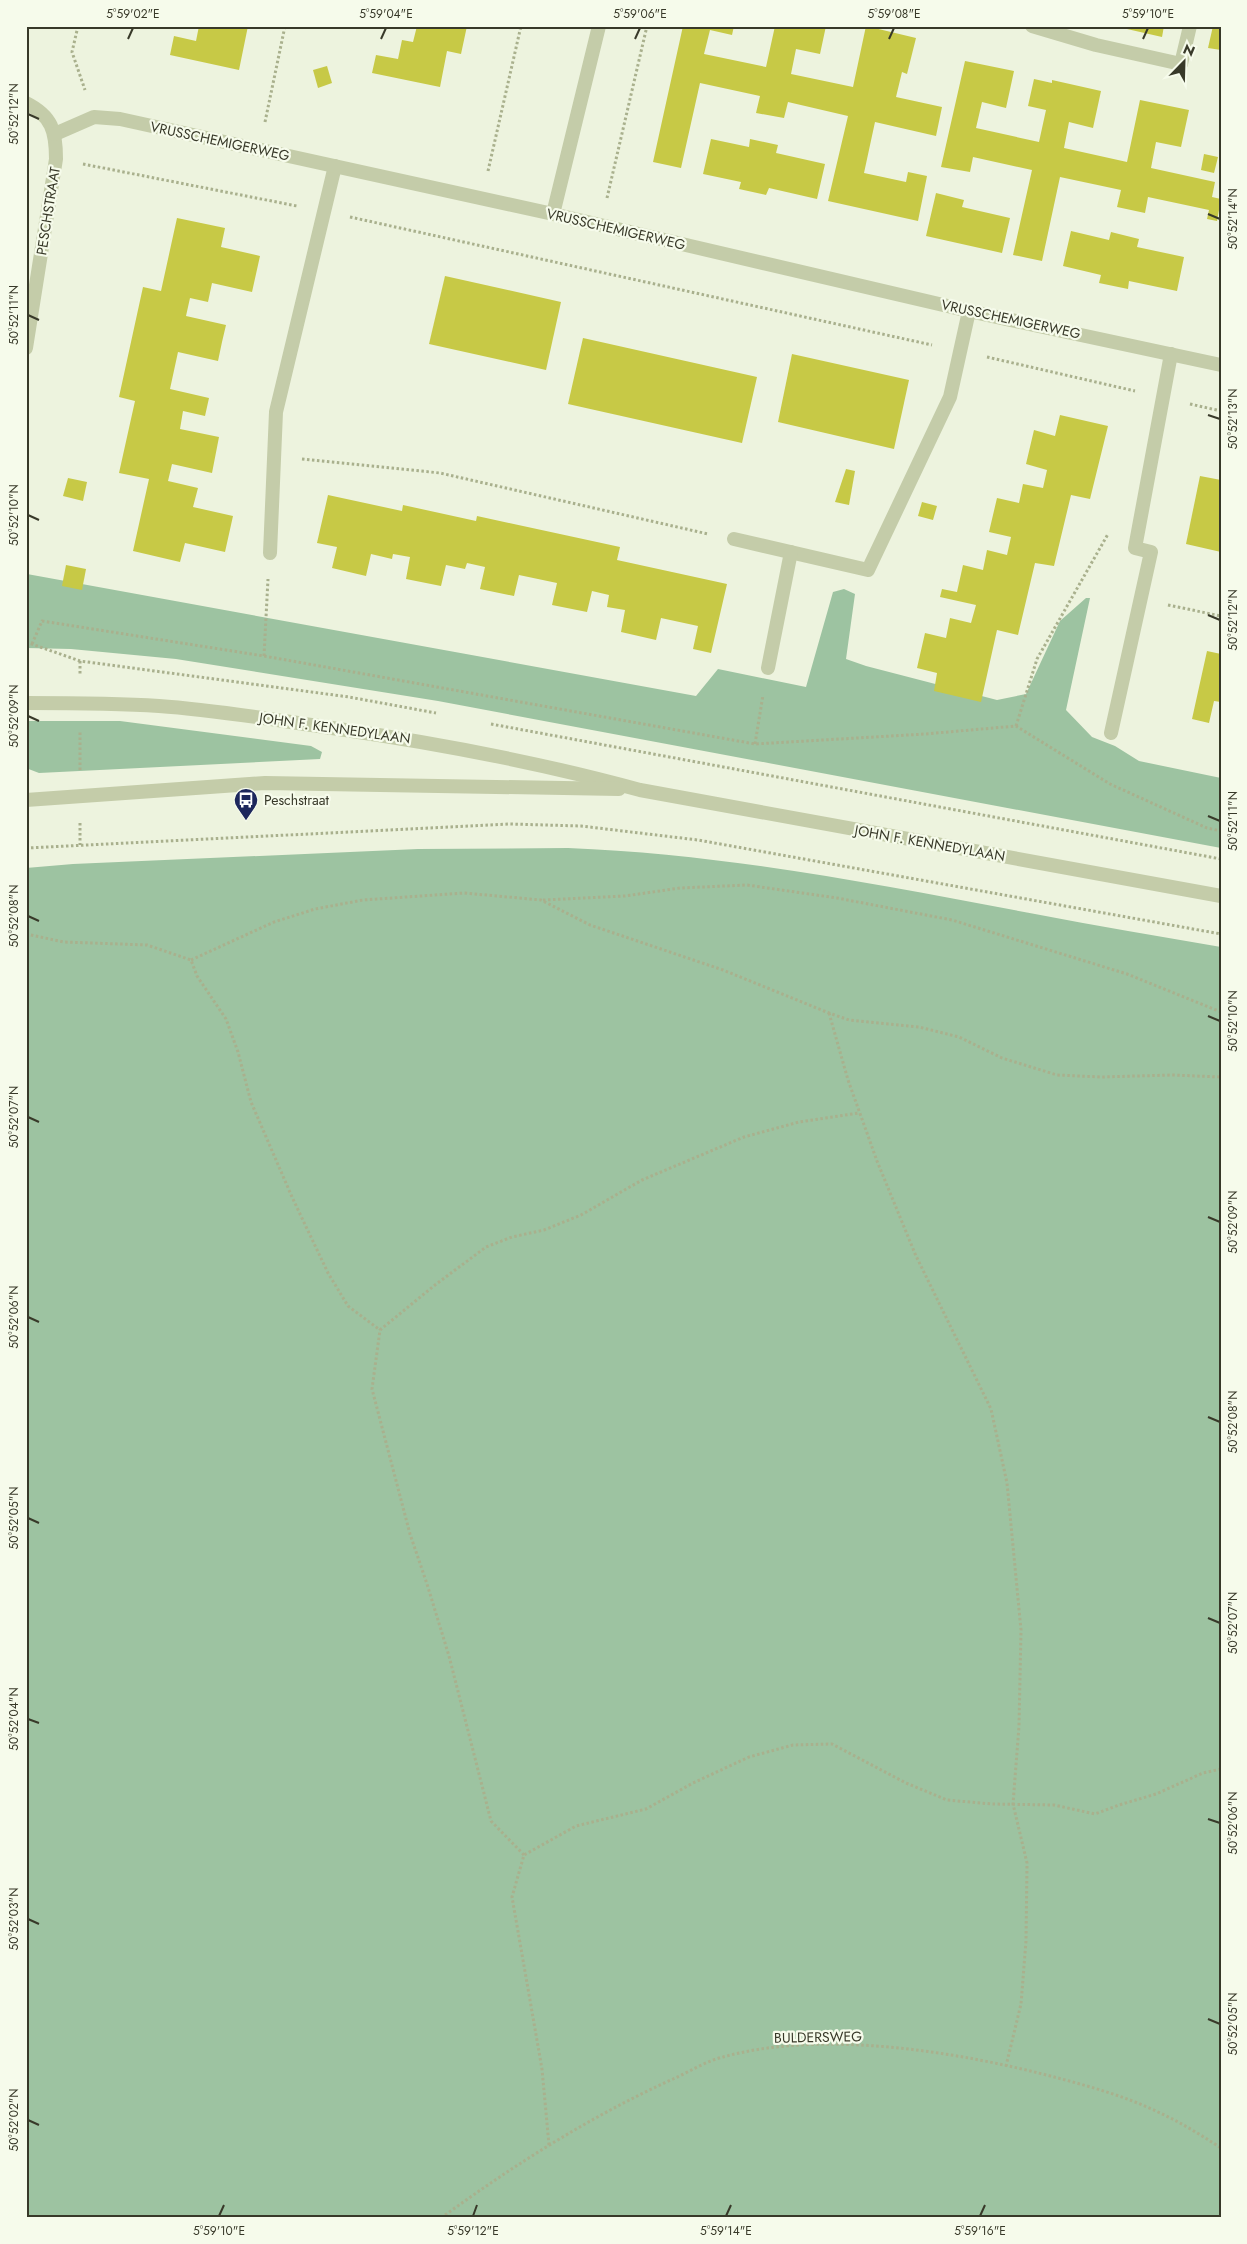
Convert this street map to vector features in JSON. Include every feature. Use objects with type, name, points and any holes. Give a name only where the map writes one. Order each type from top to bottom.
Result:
[{"type":"street","points":[[553,214],[598,26]]},
{"type":"street","points":[[1032,26],[1096,45],[1181,64],[1190,26]]},
{"type":"street","points":[[26,103],[36,108],[50,121],[55,134]]},
{"type":"street","name":"VRUSSCHEMIGERWEG","points":[[55,134],[94,117],[120,119],[553,214],[969,311],[1221,365]]},
{"type":"street","name":"PESCHSTRAAT","points":[[26,348],[56,159],[55,134]]},
{"type":"street","points":[[270,553],[276,412],[335,166]]},
{"type":"street","points":[[734,539],[868,570],[950,397],[969,311]]},
{"type":"street","points":[[1112,733],[1151,552],[1135,548],[1171,354]]},
{"type":"street","points":[[768,668],[791,552]]},
{"type":"street","name":"JOHN F. KENNEDYLAAN","points":[[26,703],[160,706],[237,714],[428,742],[573,772],[640,790],[1221,896]]},
{"type":"street","name":"JOHN F. KENNEDYLAAN","points":[[26,800],[265,783],[640,790]]},
{"type":"path","points":[[78,26],[72,52],[94,117]]},
{"type":"path","points":[[260,150],[285,26]]},
{"type":"path","points":[[481,198],[521,26]]},
{"type":"path","points":[[600,226],[647,26]]},
{"type":"path","points":[[56,159],[324,212],[960,351],[1221,411]]},
{"type":"path","points":[[274,456],[440,473],[734,539]]},
{"type":"path","points":[[1016,726],[1037,659],[1110,529]]},
{"type":"path","points":[[264,656],[270,553]]},
{"type":"path","points":[[1141,599],[1221,616]]},
{"type":"path","points":[[32,644],[42,621],[264,656],[755,744],[926,734],[1016,726],[1110,784],[1207,828],[1221,831]]},
{"type":"path","points":[[26,642],[80,661],[348,697],[437,714]]},
{"type":"path","points":[[80,661],[80,845]]},
{"type":"path","points":[[755,744],[768,668]]},
{"type":"path","points":[[486,723],[1221,859]]},
{"type":"path","points":[[26,848],[510,824],[581,826],[698,840],[1221,934]]},
{"type":"path","points":[[26,934],[64,942],[147,945],[191,960],[274,922],[315,909],[363,900],[464,893],[541,900],[625,896],[680,888],[747,885],[837,898],[952,920],[1127,974],[1221,1012]]},
{"type":"path","points":[[541,900],[590,925],[722,970],[849,1020],[919,1028],[959,1037],[1002,1058],[1057,1075],[1221,1077]]},
{"type":"path","points":[[191,960],[197,976],[226,1019],[238,1052],[251,1102],[292,1197],[328,1273],[348,1306],[380,1330]]},
{"type":"path","points":[[829,1013],[859,1113],[916,1256],[991,1409],[1007,1483],[1021,1630],[1019,1726],[1013,1804],[1027,1863],[1026,1941],[1021,2004],[1006,2066]]},
{"type":"path","points":[[524,1855],[491,1821],[449,1656],[428,1584],[410,1534],[372,1390],[380,1330],[486,1247],[512,1237],[544,1230],[581,1215],[642,1180],[744,1138],[799,1122],[859,1113]]},
{"type":"path","points":[[548,2145],[542,2069],[512,1897],[524,1855],[576,1826],[646,1809],[693,1783],[749,1757],[792,1745],[832,1744],[906,1783],[947,1800],[1054,1805],[1095,1814],[1156,1794],[1203,1773],[1221,1770]]},
{"type":"path","name":"BULDERSWEG","points":[[441,2218],[548,2145],[630,2098],[723,2057],[778,2047],[826,2045],[917,2049],[1006,2066],[1089,2087],[1158,2112],[1221,2148]]},
{"type":"green space","points":[[27,574],[696,696],[718,669],[806,687],[833,592],[844,589],[855,594],[846,659],[866,666],[997,700],[1026,694],[1060,621],[1086,598],[1090,598],[1066,710],[1092,737],[1115,746],[1139,761],[1221,778],[1221,848],[438,701],[176,659],[71,649],[26,648]]},
{"type":"green space","points":[[27,721],[120,721],[311,746],[322,752],[320,759],[39,773],[26,768]]},
{"type":"green space","points":[[568,848],[686,857],[803,872],[1221,947],[1221,2218],[26,2218],[26,868],[73,864],[418,849]]},
{"type":"building","points":[[199,26],[248,26],[239,70],[170,55],[174,36],[196,41]]},
{"type":"building","points":[[417,26],[467,26],[461,54],[447,51],[440,87],[372,73],[376,55],[398,59],[402,40],[413,42]]},
{"type":"building","points":[[683,26],[734,26],[732,35],[710,30],[704,54],[766,67],[775,26],[826,26],[820,54],[796,49],[791,74],[853,87],[866,26],[916,38],[907,74],[902,72],[896,97],[942,107],[936,136],[875,122],[864,173],[906,182],[908,172],[927,176],[918,221],[828,201],[848,116],[788,102],[784,118],[756,113],[760,96],[700,83],[681,168],[653,162]]},
{"type":"building","points":[[1128,26],[1164,26],[1162,37],[1127,29]]},
{"type":"building","points":[[1213,26],[1221,26],[1221,50],[1208,48]]},
{"type":"building","points":[[965,61],[1014,71],[1006,108],[982,102],[976,128],[1039,142],[1046,110],[1028,106],[1034,79],[1052,83],[1052,80],[1101,91],[1093,128],[1069,122],[1064,148],[1127,162],[1140,100],[1189,110],[1181,147],[1156,142],[1151,168],[1215,182],[1212,197],[1221,199],[1217,221],[1207,219],[1209,210],[1148,197],[1145,213],[1117,207],[1121,190],[1060,177],[1042,261],[1013,255],[1032,170],[973,157],[970,172],[941,167]]},
{"type":"building","points":[[327,66],[332,83],[318,88],[313,70]]},
{"type":"building","points":[[711,139],[749,147],[750,139],[778,145],[776,153],[825,164],[817,199],[769,188],[766,195],[739,189],[741,182],[703,174]]},
{"type":"building","points":[[1204,154],[1218,157],[1214,173],[1201,170]]},
{"type":"building","points":[[936,193],[964,200],[962,207],[1010,218],[1002,253],[926,236]]},
{"type":"building","points":[[177,218],[225,228],[221,247],[260,256],[252,292],[212,283],[208,302],[190,298],[186,316],[226,325],[218,361],[178,352],[170,389],[209,398],[205,416],[183,411],[180,429],[219,437],[212,473],[172,464],[168,481],[198,488],[193,507],[233,516],[225,552],[185,543],[180,562],[133,551],[149,479],[119,473],[135,401],[119,397],[143,287],[161,291]]},
{"type":"building","points":[[1071,231],[1109,240],[1111,232],[1139,239],[1137,247],[1184,257],[1177,291],[1129,281],[1128,289],[1099,283],[1101,275],[1063,266]]},
{"type":"building","points":[[445,276],[561,302],[546,370],[429,344]]},
{"type":"building","points":[[583,338],[757,377],[742,443],[568,404]]},
{"type":"building","points":[[792,354],[909,380],[894,449],[778,422]]},
{"type":"building","points":[[1060,415],[1108,426],[1090,499],[1071,495],[1054,566],[1035,563],[1018,635],[997,630],[981,702],[934,691],[937,673],[917,668],[925,633],[946,638],[950,618],[971,623],[976,605],[940,597],[942,589],[957,592],[963,565],[983,570],[987,550],[1007,555],[1011,537],[989,532],[997,498],[1019,503],[1023,484],[1043,488],[1047,470],[1026,464],[1034,430],[1055,436]]},
{"type":"building","points":[[846,469],[855,471],[849,505],[835,502]]},
{"type":"building","points":[[1200,476],[1221,480],[1221,552],[1186,544]]},
{"type":"building","points":[[68,478],[87,482],[83,501],[63,496]]},
{"type":"building","points":[[328,495],[402,511],[403,505],[476,521],[477,516],[620,547],[617,560],[727,584],[711,653],[693,649],[698,626],[661,618],[656,640],[621,632],[625,610],[607,607],[609,595],[592,591],[587,612],[552,605],[557,583],[519,575],[514,596],[480,589],[485,567],[467,563],[465,569],[446,565],[441,586],[406,579],[410,557],[393,554],[392,559],[371,554],[366,576],[332,568],[337,547],[317,543]]},
{"type":"building","points":[[922,502],[937,506],[933,520],[918,516]]},
{"type":"building","points":[[66,565],[86,569],[82,590],[62,586]]},
{"type":"building","points":[[1207,651],[1221,654],[1221,702],[1214,701],[1209,723],[1192,719]]},
{"type":"place","name":"Peschstraat","points":[[246,821]]}]
